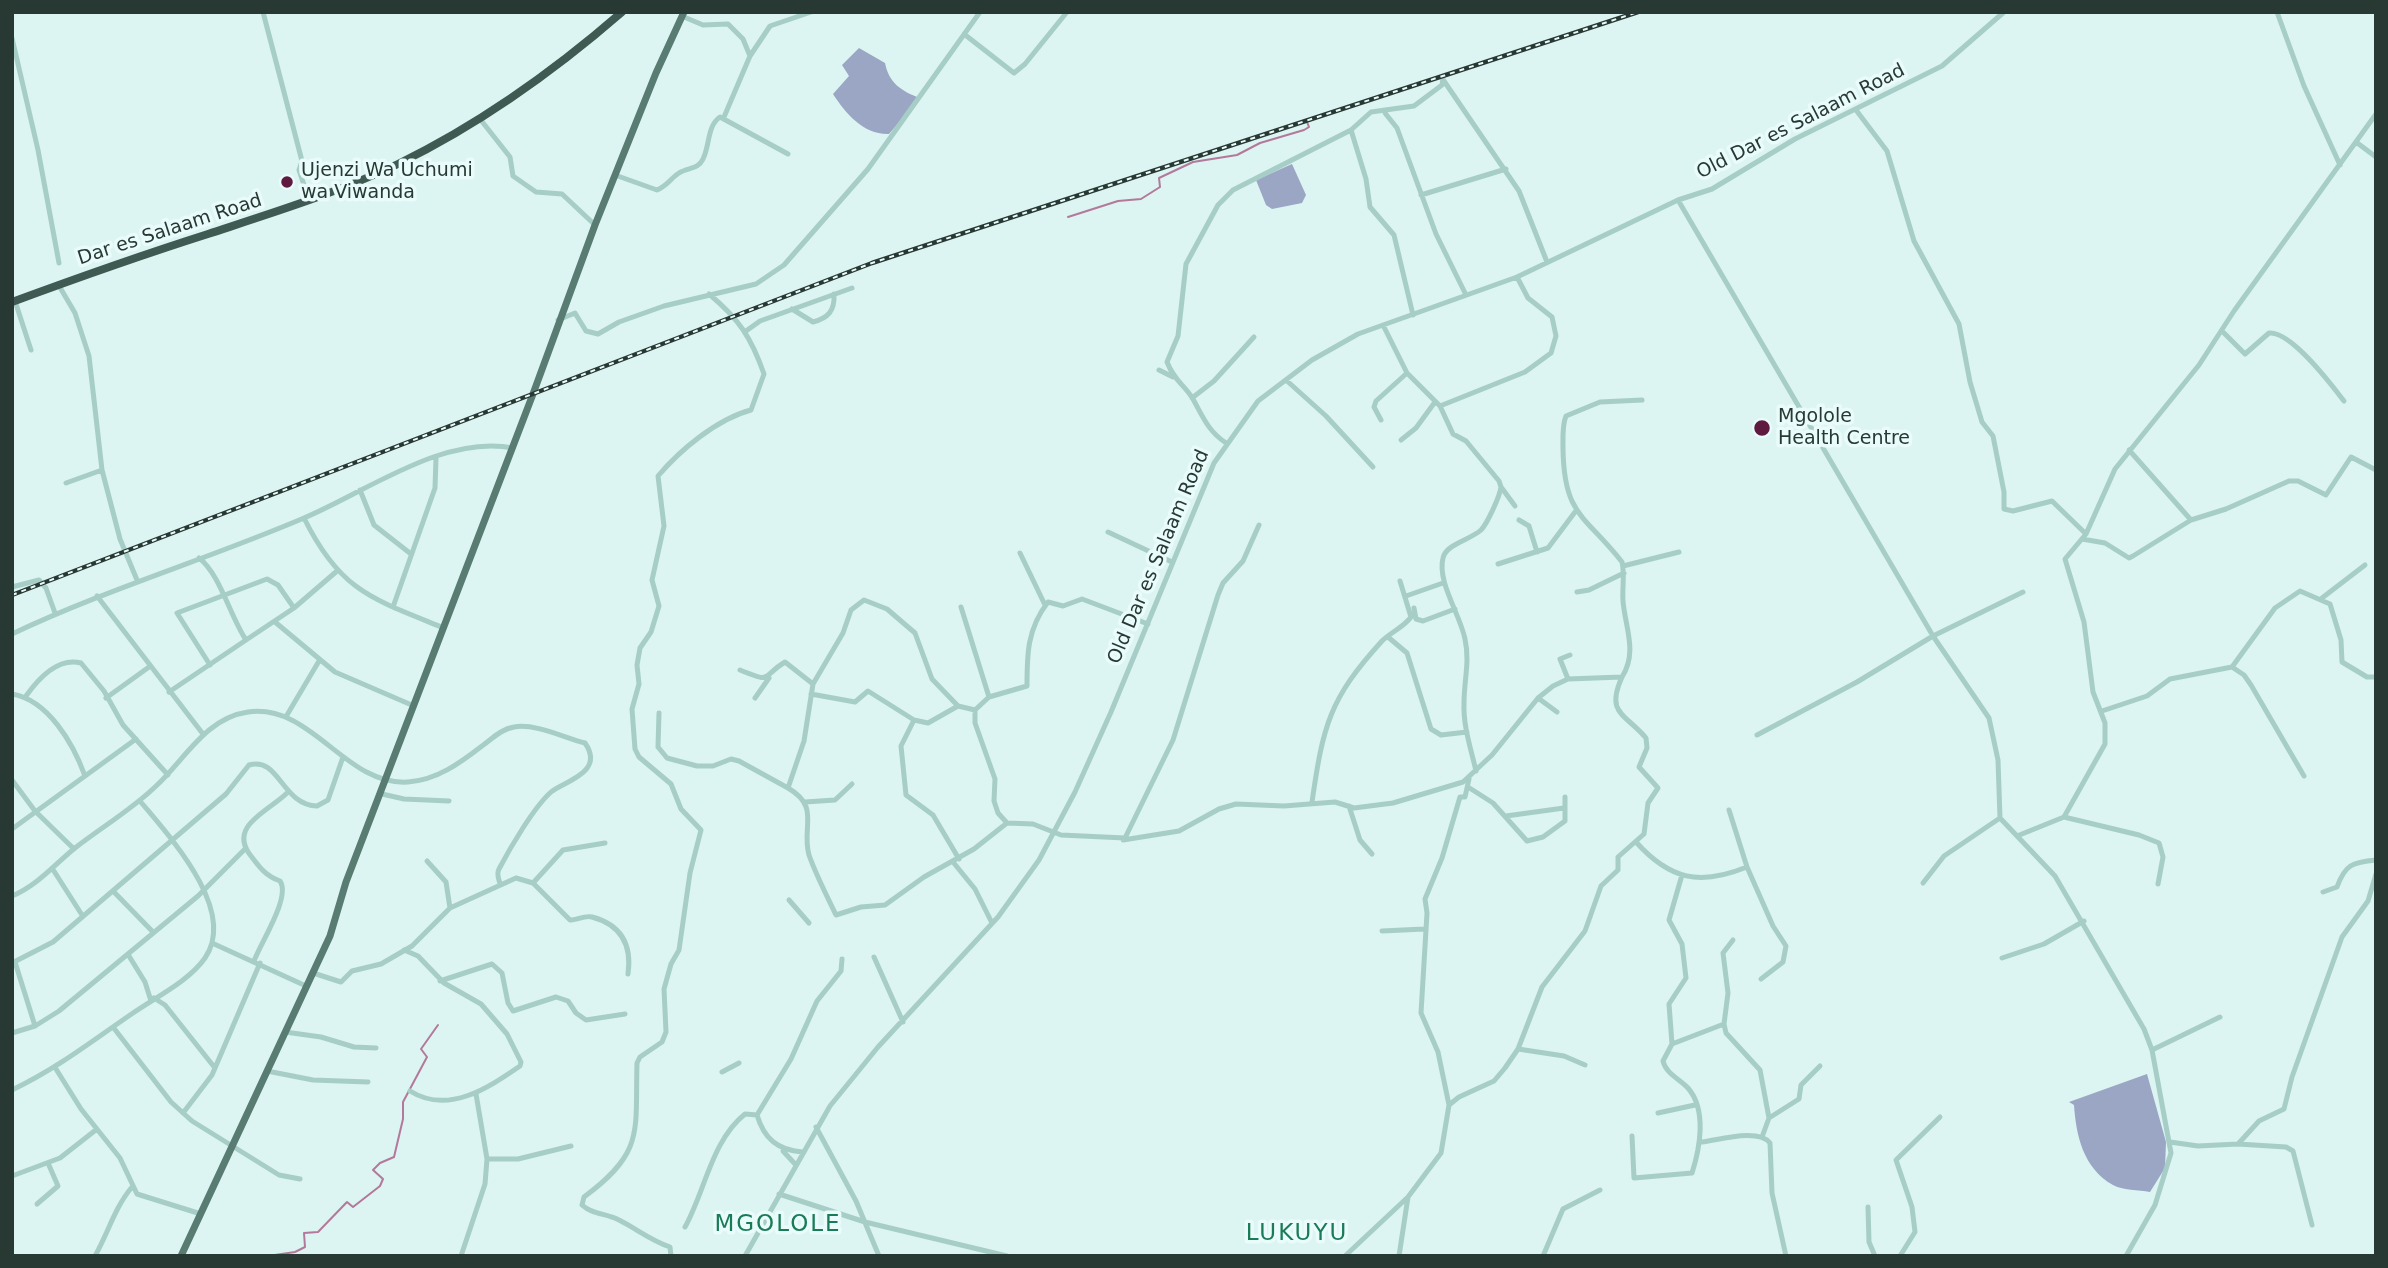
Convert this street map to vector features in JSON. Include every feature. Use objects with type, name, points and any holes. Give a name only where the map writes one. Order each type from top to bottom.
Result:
[{"type":"highway","name":"Dar es Salaam Road","points":[[14,302],[58,284],[309,200],[396,165],[480,120],[545,75],[622,12]]},
{"type":"main road","points":[[181,1256],[330,936],[346,882],[513,448],[558,321],[656,74],[684,15]]},
{"type":"street","points":[[263,12],[302,161],[299,170],[309,200]]},
{"type":"street","points":[[615,175],[657,190],[666,186],[678,173],[694,169],[702,160],[713,124],[724,117],[750,56],[770,26],[811,12]]},
{"type":"street","points":[[558,321],[576,313],[586,331],[597,334],[633,316],[709,294],[756,284],[784,265],[868,169],[979,12]]},
{"type":"street","points":[[964,34],[1014,73],[1025,64],[1067,12]]},
{"type":"street","name":"Old Dar es Salaam Road","points":[[745,1256],[816,1127],[878,1047],[992,923],[1028,876],[1055,833],[1148,624],[1214,463],[1258,401],[1336,345],[1383,325],[1517,277],[1678,200],[1712,188],[1784,145],[1942,66],[2004,12]]},
{"type":"street","points":[[2277,12],[2304,86],[2340,165]]},
{"type":"street","points":[[684,15],[703,25],[728,24],[743,39],[750,56]]},
{"type":"street","points":[[12,38],[38,150],[59,263]]},
{"type":"street","points":[[1226,443],[1211,433],[1192,398],[1173,377],[1167,362],[1178,336],[1186,264],[1224,196],[1351,130],[1371,112],[1385,113],[1414,106],[1442,85],[1443,79],[1506,169],[1523,200],[1547,262]]},
{"type":"street","points":[[1856,110],[1888,151],[1914,241],[1959,324],[1974,396],[1982,422],[1993,436],[2004,492],[2004,509],[2013,511],[2052,501],[2084,537],[2105,543],[2129,558],[2191,520],[2225,509],[2289,481],[2298,481],[2326,495],[2351,457],[2376,470]]},
{"type":"street","points":[[1385,113],[1397,128],[1444,251],[1466,295]]},
{"type":"street","points":[[2064,817],[2087,772],[2103,751],[2105,723],[2093,692],[2091,658],[2078,595],[2065,566],[2065,559],[2084,537],[2115,469],[2199,365],[2376,114]]},
{"type":"street","points":[[724,117],[788,154]]},
{"type":"street","points":[[480,120],[510,157],[513,176],[536,192],[562,194],[595,225]]},
{"type":"street","points":[[1351,130],[1366,179],[1370,207],[1394,233],[1413,315]]},
{"type":"street","points":[[2356,142],[2376,157]]},
{"type":"street","points":[[1421,195],[1506,169]]},
{"type":"street","points":[[1678,200],[1933,636],[1989,718],[1998,760],[2000,818],[2055,876],[2126,993],[2152,1050],[2160,1106],[2169,1142],[2169,1164],[2157,1201],[2126,1256]]},
{"type":"street","points":[[1401,440],[1416,428],[1437,404],[1525,372],[1551,353],[1556,335],[1552,317],[1528,298],[1517,277]]},
{"type":"street","points":[[58,284],[75,313],[89,356],[102,470],[120,539],[137,580]]},
{"type":"street","points":[[746,331],[760,321],[852,288]]},
{"type":"street","points":[[671,1256],[670,1247],[644,1237],[613,1217],[590,1213],[582,1205],[584,1197],[630,1152],[635,1132],[637,1063],[640,1057],[662,1042],[666,1032],[664,989],[671,964],[679,950],[690,873],[701,830],[681,809],[671,784],[639,757],[635,749],[632,709],[639,684],[637,666],[640,648],[651,632],[659,606],[652,580],[664,526],[658,476],[687,448],[737,414],[751,410],[764,374],[746,331],[734,316],[709,294]]},
{"type":"street","points":[[792,309],[813,322],[825,319],[833,306],[834,294]]},
{"type":"street","points":[[14,302],[31,349]]},
{"type":"street","points":[[1383,325],[1406,373],[1437,404],[1452,434],[1465,441],[1500,481],[1501,487],[1515,506]]},
{"type":"street","points":[[2222,331],[2245,354],[2269,333],[2279,334],[2305,356],[2344,401]]},
{"type":"street","points":[[1192,398],[1214,381],[1254,337]]},
{"type":"street","points":[[1159,370],[1173,377]]},
{"type":"street","points":[[1381,420],[1374,407],[1376,401],[1406,373]]},
{"type":"street","points":[[1286,380],[1326,416],[1373,467]]},
{"type":"street","points":[[1450,1105],[1459,1097],[1494,1081],[1518,1049],[1542,987],[1585,931],[1601,886],[1618,870],[1618,858],[1646,830],[1648,803],[1658,789],[1639,766],[1647,748],[1646,738],[1622,718],[1615,703],[1630,659],[1631,643],[1623,601],[1623,569],[1575,512],[1563,479],[1564,418],[1600,401],[1642,400]]},
{"type":"street","points":[[12,634],[55,613],[137,580],[304,518],[360,490],[436,458],[477,445],[493,444],[513,448]]},
{"type":"street","points":[[2129,450],[2191,520]]},
{"type":"street","points":[[393,607],[435,488],[436,458]]},
{"type":"street","points":[[66,483],[102,470]]},
{"type":"street","points":[[1476,771],[1467,732],[1464,702],[1469,663],[1455,609],[1443,583],[1442,559],[1446,550],[1482,530],[1501,487]]},
{"type":"street","points":[[360,490],[374,525],[411,554]]},
{"type":"street","points":[[1498,564],[1537,551],[1554,542],[1575,512]]},
{"type":"street","points":[[304,518],[319,549],[337,571],[363,594],[444,628]]},
{"type":"street","points":[[1519,520],[1529,526],[1537,551]]},
{"type":"street","points":[[1125,838],[1173,740],[1223,583],[1243,561],[1259,525]]},
{"type":"street","points":[[1108,532],[1172,562]]},
{"type":"street","points":[[209,567],[216,551]]},
{"type":"street","points":[[1577,592],[1590,590],[1623,569],[1679,552]]},
{"type":"street","points":[[1007,823],[998,813],[994,801],[995,779],[975,723],[975,710],[989,697],[1027,686],[1024,667],[1045,604],[1020,553]]},
{"type":"street","points":[[199,558],[209,567],[246,640]]},
{"type":"street","points":[[2322,597],[2365,565]]},
{"type":"street","points":[[169,692],[275,622],[337,571]]},
{"type":"street","points":[[210,665],[177,613],[267,579],[278,584],[294,608]]},
{"type":"street","points":[[12,587],[39,580],[46,588],[55,613]]},
{"type":"street","points":[[1311,802],[1321,740],[1334,703],[1344,686],[1388,636],[1412,617],[1400,581]]},
{"type":"street","points":[[1406,596],[1443,583]]},
{"type":"street","points":[[2102,711],[2147,696],[2170,679],[2232,667],[2286,598],[2300,591],[2322,597],[2333,612],[2341,640],[2342,662],[2367,677],[2376,677]]},
{"type":"street","points":[[1757,734],[1857,682],[1933,636],[2023,592]]},
{"type":"street","points":[[97,596],[202,734]]},
{"type":"street","points":[[1045,604],[1050,602],[1067,605],[1083,599],[1148,624]]},
{"type":"street","points":[[788,788],[804,741],[813,684],[843,633],[851,610],[864,600],[887,608],[915,633],[932,679],[958,705],[975,710]]},
{"type":"street","points":[[961,607],[989,697]]},
{"type":"street","points":[[1414,608],[1416,619],[1423,621],[1455,609]]},
{"type":"street","points":[[275,622],[318,661],[335,672],[414,706]]},
{"type":"street","points":[[1388,636],[1407,653],[1431,729],[1441,735],[1467,732]]},
{"type":"street","points":[[1568,679],[1560,659],[1570,655]]},
{"type":"street","points":[[287,715],[318,661]]},
{"type":"street","points":[[26,696],[42,675],[77,662],[85,666],[136,739],[168,775]]},
{"type":"street","points":[[755,698],[785,662],[813,684]]},
{"type":"street","points":[[106,698],[149,667]]},
{"type":"street","points":[[2232,667],[2251,685],[2304,776]]},
{"type":"street","points":[[740,670],[761,678],[769,678]]},
{"type":"street","points":[[659,713],[658,747],[667,758],[706,767],[726,760],[739,761],[788,788],[805,802],[810,823],[806,841],[809,852],[836,915],[861,907],[885,905],[925,877],[956,860],[1007,823],[1033,824],[1055,833],[1125,838],[1124,840],[1179,831],[1228,806],[1311,802],[1335,802],[1349,806],[1393,803],[1469,779],[1538,698],[1568,679],[1622,677]]},
{"type":"street","points":[[811,694],[855,702],[868,691],[914,720],[928,723],[958,705]]},
{"type":"street","points":[[12,694],[26,696],[59,728],[76,753],[85,776]]},
{"type":"street","points":[[1538,698],[1557,712]]},
{"type":"street","points":[[12,895],[140,801],[168,775],[202,734],[231,717],[247,712],[287,715],[343,757],[387,780],[405,782],[438,776],[500,732],[516,726],[585,743],[590,755],[585,770],[575,781],[552,790],[542,802],[499,869],[500,884]]},
{"type":"street","points":[[914,720],[901,746],[906,795],[933,815],[992,923]]},
{"type":"street","points":[[12,829],[136,739]]},
{"type":"street","points":[[35,1026],[13,963],[53,942],[173,841],[226,794],[248,765],[261,764],[269,768],[287,793],[312,806],[324,804],[343,757]]},
{"type":"street","points":[[1345,1256],[1408,1197],[1441,1153],[1450,1105],[1438,1052],[1421,1013],[1425,899],[1443,858],[1460,797],[1465,797],[1469,779]]},
{"type":"street","points":[[12,780],[35,811],[74,849]]},
{"type":"street","points":[[805,802],[835,800],[852,784]]},
{"type":"street","points":[[1468,787],[1486,797],[1524,839],[1536,840],[1565,821],[1564,797]]},
{"type":"street","points":[[183,1113],[215,1068],[281,905],[284,889],[280,881],[266,875],[245,849],[246,826],[287,793]]},
{"type":"street","points":[[382,794],[404,799],[449,801]]},
{"type":"street","points":[[12,1090],[56,1069],[153,1000],[203,961],[212,943],[205,889],[173,841],[140,801]]},
{"type":"street","points":[[1349,806],[1360,840],[1372,854]]},
{"type":"street","points":[[1506,816],[1564,808]]},
{"type":"street","points":[[1729,810],[1747,867],[1773,926],[1786,946],[1783,962],[1761,979]]},
{"type":"street","points":[[2017,836],[2064,817],[2139,835],[2159,843],[2163,858],[2158,884]]},
{"type":"street","points":[[1923,883],[1944,856],[2000,818]]},
{"type":"street","points":[[1636,842],[1658,864],[1682,875],[1718,878],[1747,867]]},
{"type":"street","points":[[533,883],[563,850],[605,843]]},
{"type":"street","points":[[12,1033],[35,1026],[59,1011],[129,956],[153,932],[205,889],[222,868],[245,849]]},
{"type":"street","points":[[2323,892],[2337,887],[2344,868],[2352,863],[2376,860]]},
{"type":"street","points":[[427,861],[446,882],[450,908]]},
{"type":"street","points":[[52,868],[82,915]]},
{"type":"street","points":[[2238,1144],[2259,1121],[2284,1110],[2292,1077],[2342,936],[2368,901],[2376,874]]},
{"type":"street","points":[[1632,1136],[1632,1175],[1636,1179],[1692,1173],[1702,1142],[1695,1105],[1690,1090],[1664,1065],[1672,1044],[1668,1010],[1686,978],[1682,944],[1669,920],[1682,875]]},
{"type":"street","points":[[313,973],[341,982],[352,971],[381,964],[404,950],[450,908],[516,878],[533,883],[570,920],[592,917],[622,934],[628,944],[628,974]]},
{"type":"street","points":[[113,891],[153,932]]},
{"type":"street","points":[[789,900],[809,923]]},
{"type":"street","points":[[2002,958],[2044,944],[2084,921]]},
{"type":"street","points":[[1382,931],[1424,929]]},
{"type":"street","points":[[1733,940],[1723,953],[1728,993],[1724,1024],[1726,1033],[1760,1070],[1769,1118],[1762,1137]]},
{"type":"street","points":[[212,943],[306,986]]},
{"type":"street","points":[[404,950],[418,956],[440,981],[481,1004],[507,1034],[521,1059],[520,1066],[476,1094],[437,1101],[410,1091]]},
{"type":"street","points":[[129,956],[153,1000],[165,1005],[215,1068]]},
{"type":"street","points":[[874,957],[903,1022]]},
{"type":"street","points":[[757,1115],[791,1059],[817,1001],[841,971],[842,959]]},
{"type":"street","points":[[440,981],[492,964],[502,973],[508,1003],[513,1011],[556,997],[568,1000],[576,1013],[586,1020],[625,1014]]},
{"type":"street","points":[[2152,1050],[2220,1017]]},
{"type":"street","points":[[1672,1044],[1724,1024]]},
{"type":"street","points":[[113,1027],[183,1113],[205,1132],[279,1175],[300,1179]]},
{"type":"street","points":[[285,1032],[321,1037],[354,1048],[376,1048]]},
{"type":"street","points":[[1518,1049],[1564,1056],[1585,1065]]},
{"type":"street","points":[[722,1072],[739,1063]]},
{"type":"street","points":[[1769,1118],[1799,1099],[1801,1085],[1820,1066]]},
{"type":"street","points":[[56,1069],[125,1167],[132,1187],[141,1196],[201,1214]]},
{"type":"street","points":[[267,1071],[313,1080],[368,1082]]},
{"type":"street","points":[[461,1256],[485,1184],[487,1159],[476,1094]]},
{"type":"street","points":[[1658,1114],[1695,1105]]},
{"type":"street","points":[[685,1227],[698,1204],[707,1174],[735,1122],[745,1114],[757,1115]]},
{"type":"street","points":[[757,1115],[762,1129],[795,1164]]},
{"type":"street","points":[[1900,1256],[1915,1232],[1912,1207],[1896,1160],[1940,1117]]},
{"type":"street","points":[[816,1127],[865,1222],[879,1256]]},
{"type":"street","points":[[12,1177],[60,1158],[97,1129]]},
{"type":"street","points":[[1702,1142],[1766,1138],[1772,1148],[1772,1194],[1786,1256]]},
{"type":"street","points":[[2169,1142],[2198,1146],[2238,1144],[2286,1147],[2293,1151],[2312,1226]]},
{"type":"street","points":[[487,1159],[518,1159],[571,1146]]},
{"type":"street","points":[[783,1151],[802,1152]]},
{"type":"street","points":[[37,1204],[58,1186],[48,1163]]},
{"type":"street","points":[[94,1256],[109,1232],[120,1200],[132,1187]]},
{"type":"street","points":[[1543,1256],[1563,1209],[1600,1190]]},
{"type":"street","points":[[779,1194],[865,1222],[1007,1256]]},
{"type":"street","points":[[1399,1256],[1408,1197]]},
{"type":"street","points":[[1868,1208],[1869,1242],[1875,1256]]},
{"type":"shaded area","points":[[859,48],[885,63],[889,76],[897,85],[920,98],[889,134],[872,131],[856,122],[833,94],[849,76],[842,65]]},
{"type":"shaded area","points":[[1292,164],[1306,195],[1302,203],[1272,209],[1266,205],[1256,180]]},
{"type":"shaded area","points":[[2147,1074],[2166,1142],[2165,1168],[2150,1192],[2117,1187],[2095,1170],[2083,1150],[2074,1105],[2069,1102]]},
{"type":"waterway","points":[[1068,217],[1118,201],[1141,199],[1160,187],[1159,178],[1193,162],[1237,155],[1260,143],[1304,130],[1309,127],[1307,122]]},
{"type":"waterway","points":[[268,1256],[295,1252],[305,1247],[304,1233],[318,1232],[347,1202],[353,1207],[380,1186],[383,1179],[373,1170],[380,1163],[394,1157],[403,1119],[403,1102],[427,1057],[421,1049],[438,1025]]},
{"type":"railway","points":[[12,595],[872,263],[1638,12]]},
{"type":"place","name":"Ujenzi Wa Uchumi wa Viwanda","points":[[287,182]]},
{"type":"place","name":"Mgolole Health Centre","points":[[1762,428]]},
{"type":"district","name":"MGOLOLE","points":[[778,1225]]},
{"type":"district","name":"LUKUYU","points":[[1297,1234]]}]
